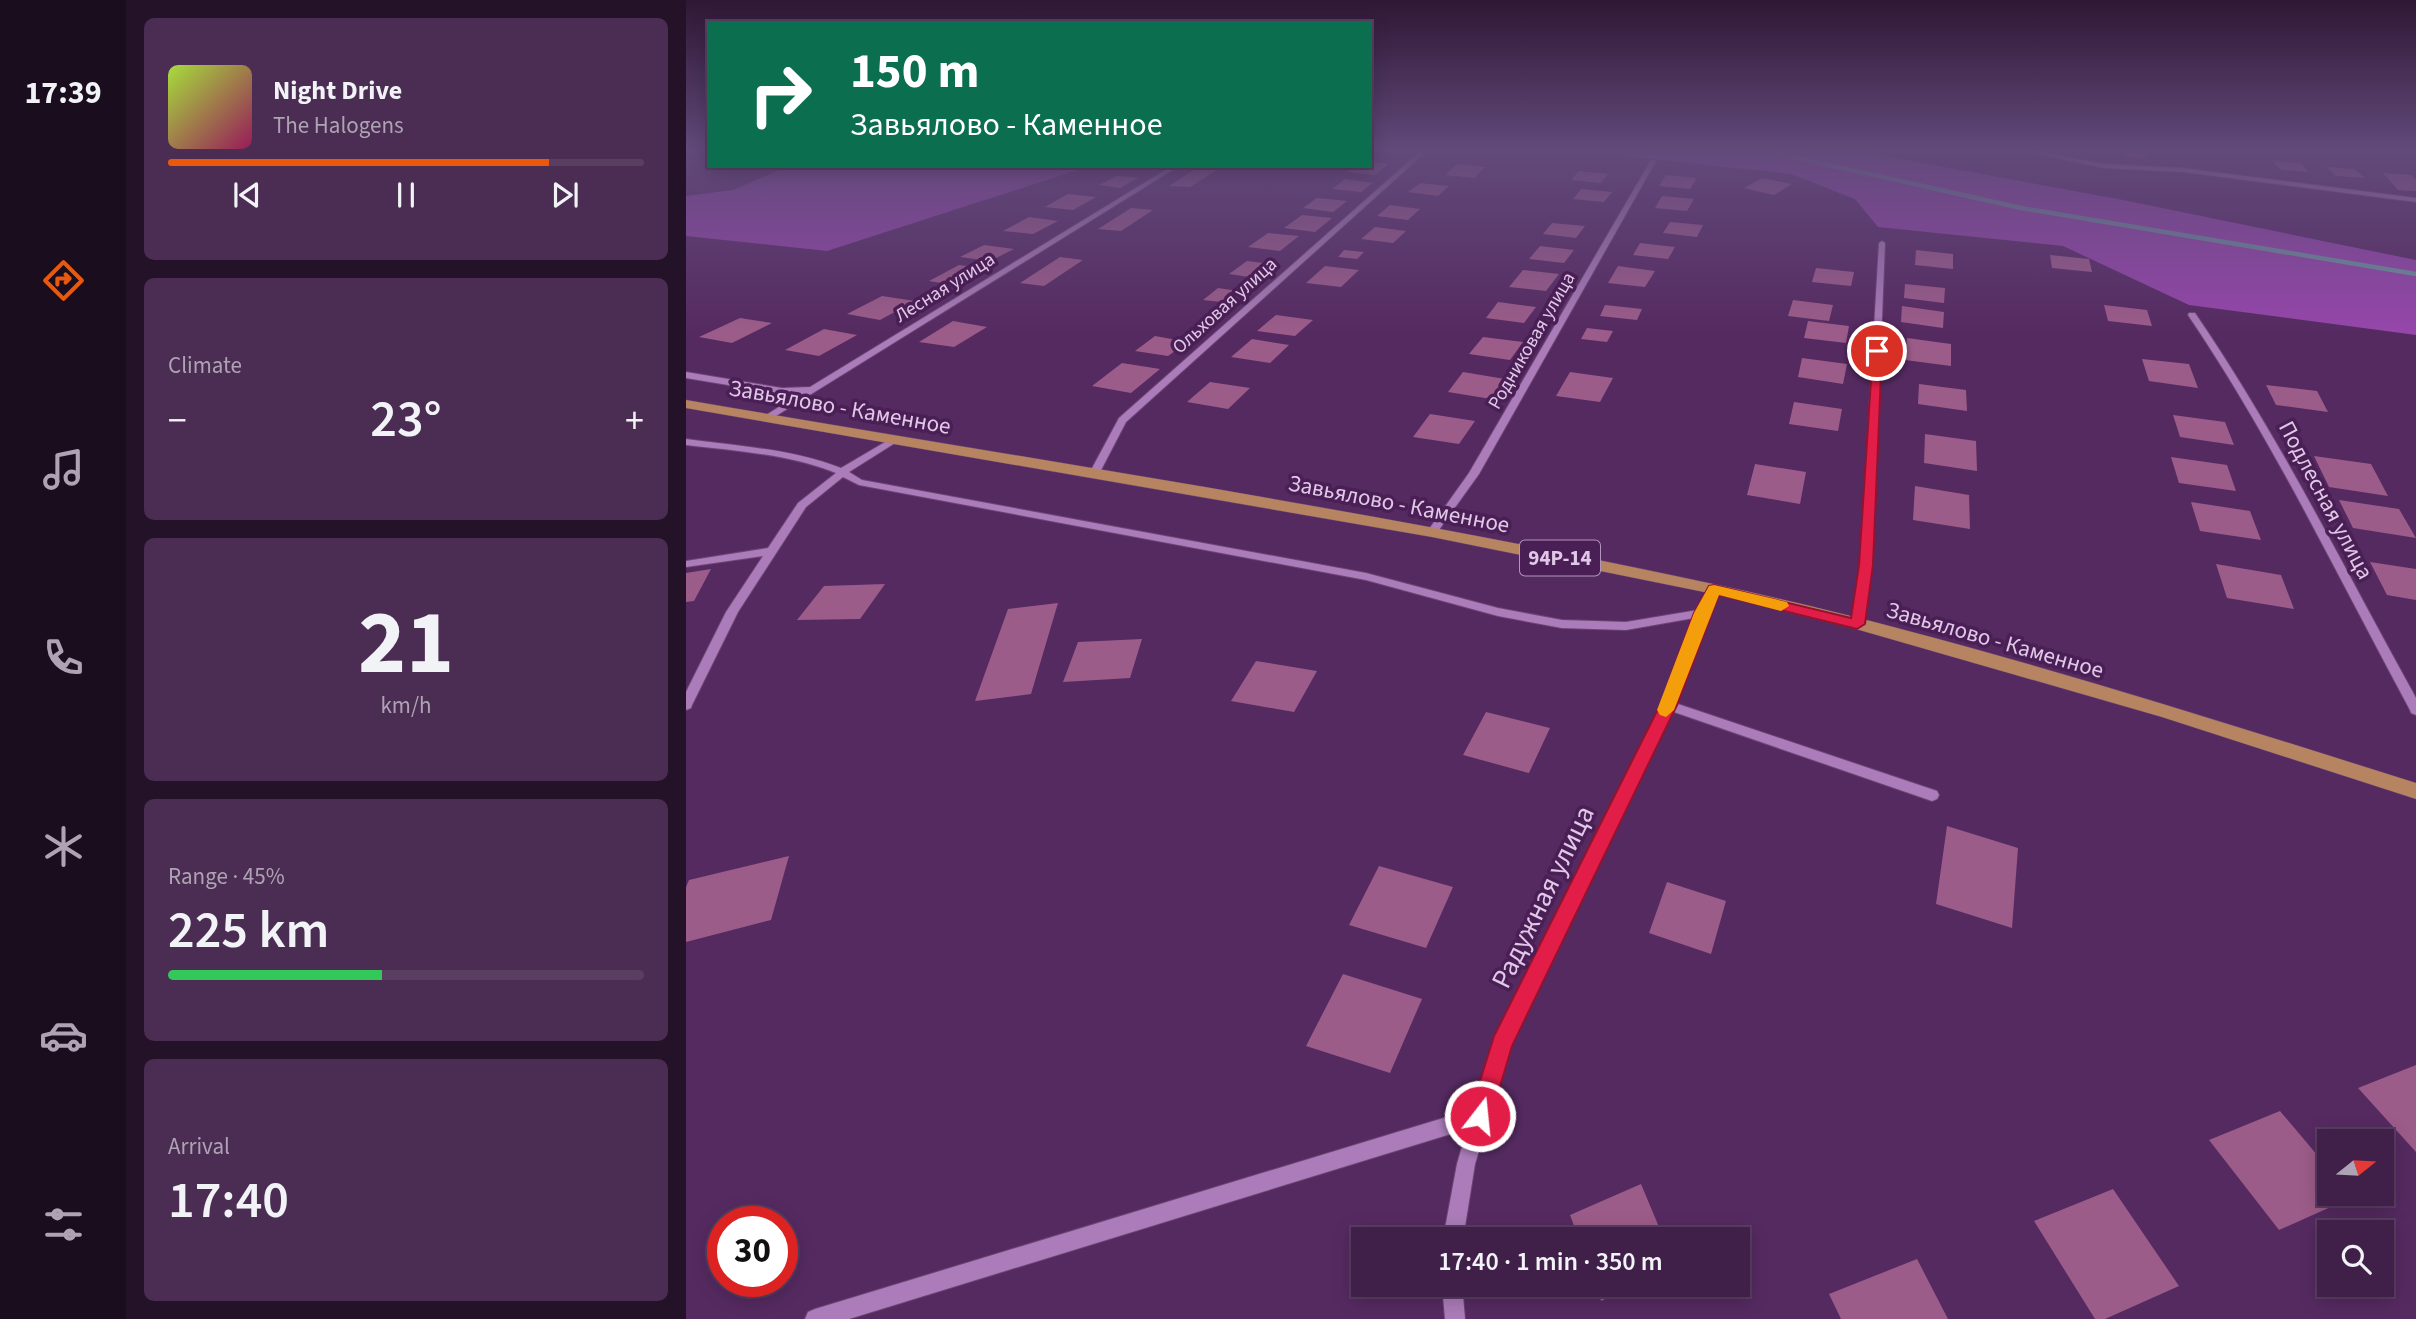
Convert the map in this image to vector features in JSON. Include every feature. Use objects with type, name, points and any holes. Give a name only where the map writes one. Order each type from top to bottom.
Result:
[{"type":"main road","name":"Завьялово - Каменное","points":[[686,404],[892,441],[1095,472],[1432,532],[1714,589],[1857,624],[2165,711],[2416,791]]},
{"type":"street","name":"Лесная улица","points":[[768,417],[1104,211]]},
{"type":"street","name":"Ольховая улица","points":[[1095,472],[1107,453],[1110,438],[1122,420],[1357,211]]},
{"type":"street","name":"Родниковая улица","points":[[1432,532],[1474,474],[1624,211]]},
{"type":"street","points":[[1857,624],[1866,565],[1882,243]]},
{"type":"street","name":"Подлесная улица","points":[[2192,315],[2225,361],[2277,445],[2416,709]]},
{"type":"street","points":[[686,375],[782,391],[813,390]]},
{"type":"street","points":[[686,705],[691,680],[802,505],[844,471],[892,441]]},
{"type":"street","points":[[686,442],[810,461],[844,471],[859,482],[1366,577],[1498,612],[1562,624],[1626,626],[1674,620],[1702,613]]},
{"type":"street","points":[[686,564],[772,551]]},
{"type":"street","name":"Радужная улица","points":[[1455,1227],[1466,1164],[1502,1044],[1668,705],[1702,613],[1714,589]]},
{"type":"street","points":[[1668,705],[1932,795]]},
{"type":"street","points":[[815,1319],[1480,1116]]},
{"type":"street","points":[[1453,1297],[1455,1319]]},
{"type":"shaded area","points":[[686,211],[952,211],[827,251],[686,236]]},
{"type":"shaded area","points":[[1864,211],[2175,211],[2416,260],[2416,335],[2189,305],[2063,246],[1878,227]]},
{"type":"building","points":[[1127,211],[1152,211],[1121,231],[1098,229]]},
{"type":"building","points":[[1383,211],[1418,211],[1408,220],[1377,216]]},
{"type":"building","points":[[1302,215],[1332,218],[1315,232],[1284,228]]},
{"type":"building","points":[[1029,217],[1058,221],[1033,234],[1003,231]]},
{"type":"building","points":[[1670,222],[1703,225],[1697,237],[1663,233]]},
{"type":"building","points":[[1552,223],[1585,226],[1576,238],[1543,234]]},
{"type":"building","points":[[1375,227],[1406,231],[1393,243],[1361,239]]},
{"type":"building","points":[[1268,233],[1299,236],[1280,251],[1248,247]]},
{"type":"building","points":[[1640,243],[1675,247],[1668,259],[1633,255]]},
{"type":"building","points":[[984,245],[1014,249],[990,261],[960,257]]},
{"type":"building","points":[[1540,246],[1574,250],[1564,263],[1529,259]]},
{"type":"building","points":[[1344,250],[1364,252],[1357,259],[1338,257]]},
{"type":"building","points":[[1916,250],[1953,254],[1953,269],[1915,265]]},
{"type":"building","points":[[2050,255],[2089,259],[2092,272],[2052,268]]},
{"type":"building","points":[[1060,257],[1083,260],[1044,286],[1020,283]]},
{"type":"building","points":[[1247,261],[1280,265],[1263,279],[1229,274]]},
{"type":"building","points":[[959,265],[990,269],[960,286],[929,281]]},
{"type":"building","points":[[1325,266],[1359,270],[1341,287],[1306,283]]},
{"type":"building","points":[[1618,266],[1655,271],[1645,287],[1608,283]]},
{"type":"building","points":[[1816,268],[1854,272],[1851,286],[1812,282]]},
{"type":"building","points":[[1523,270],[1559,274],[1546,291],[1509,287]]},
{"type":"building","points":[[1905,284],[1945,288],[1944,303],[1904,298]]},
{"type":"building","points":[[1218,288],[1245,292],[1230,303],[1203,300]]},
{"type":"building","points":[[882,296],[915,301],[880,320],[847,314]]},
{"type":"building","points":[[1793,300],[1833,305],[1829,321],[1788,316]]},
{"type":"building","points":[[1498,302],[1536,307],[1524,323],[1486,318]]},
{"type":"building","points":[[1605,305],[1642,309],[1637,320],[1600,316]]},
{"type":"building","points":[[2104,305],[2147,310],[2152,326],[2108,321]]},
{"type":"building","points":[[1902,306],[1944,312],[1943,328],[1901,322]]},
{"type":"building","points":[[1276,315],[1313,320],[1295,336],[1257,331]]},
{"type":"building","points":[[740,318],[772,323],[732,343],[699,337]]},
{"type":"building","points":[[953,321],[987,327],[954,347],[919,342]]},
{"type":"building","points":[[1808,321],[1849,326],[1846,343],[1804,338]]},
{"type":"building","points":[[1587,328],[1613,331],[1607,342],[1581,339]]},
{"type":"building","points":[[824,329],[857,335],[819,356],[785,350]]},
{"type":"building","points":[[1155,336],[1188,342],[1168,356],[1135,351]]},
{"type":"building","points":[[1483,337],[1523,342],[1510,360],[1469,354]]},
{"type":"building","points":[[1907,338],[1951,344],[1951,366],[1905,360]]},
{"type":"building","points":[[1252,339],[1289,345],[1270,363],[1231,357]]},
{"type":"building","points":[[1802,358],[1847,364],[1843,384],[1798,377]]},
{"type":"building","points":[[2142,359],[2189,364],[2198,388],[2149,381]]},
{"type":"building","points":[[1122,363],[1160,369],[1131,393],[1092,386]]},
{"type":"building","points":[[1463,372],[1505,379],[1491,399],[1448,392]]},
{"type":"building","points":[[1570,372],[1613,378],[1600,402],[1556,396]]},
{"type":"building","points":[[1210,382],[1250,388],[1228,409],[1187,402]]},
{"type":"building","points":[[1919,384],[1966,390],[1967,411],[1918,404]]},
{"type":"building","points":[[2266,385],[2317,391],[2328,412],[2276,405]]},
{"type":"building","points":[[1794,402],[1842,409],[1838,431],[1789,424]]},
{"type":"building","points":[[1430,414],[1475,421],[1459,444],[1413,437]]},
{"type":"building","points":[[2173,415],[2225,422],[2234,445],[2180,437]]},
{"type":"building","points":[[1925,434],[1976,441],[1977,471],[1924,463]]},
{"type":"building","points":[[2314,456],[2371,464],[2388,496],[2329,487]]},
{"type":"building","points":[[2171,457],[2227,465],[2236,491],[2179,483]]},
{"type":"building","points":[[1755,464],[1806,472],[1800,504],[1747,495]]},
{"type":"building","points":[[1915,486],[1969,495],[1970,529],[1913,520]]},
{"type":"building","points":[[2339,500],[2399,509],[2416,538],[2353,528]]},
{"type":"building","points":[[2191,502],[2250,511],[2261,540],[2200,531]]},
{"type":"building","points":[[2370,562],[2416,569],[2416,600],[2387,595]]},
{"type":"building","points":[[2216,564],[2281,575],[2294,609],[2227,598]]},
{"type":"building","points":[[711,569],[694,601],[686,602],[686,573]]},
{"type":"building","points":[[885,584],[860,619],[797,620],[824,586]]},
{"type":"building","points":[[1058,603],[1031,694],[975,701],[1008,609]]},
{"type":"building","points":[[1142,639],[1130,678],[1063,682],[1078,642]]},
{"type":"building","points":[[1256,661],[1317,671],[1294,712],[1231,701]]},
{"type":"building","points":[[1486,712],[1550,728],[1529,773],[1463,755]]},
{"type":"building","points":[[1947,826],[2018,848],[2012,928],[1936,904]]},
{"type":"building","points":[[789,856],[771,920],[686,942],[686,887],[689,880]]},
{"type":"building","points":[[1379,866],[1453,887],[1426,948],[1349,925]]},
{"type":"building","points":[[1667,882],[1726,901],[1711,954],[1649,933]]},
{"type":"building","points":[[1343,974],[1422,999],[1390,1073],[1306,1046]]},
{"type":"building","points":[[2416,1065],[2416,1152],[2358,1088]]},
{"type":"building","points":[[2280,1111],[2317,1155],[2317,1206],[2333,1206],[2279,1230],[2209,1140]]},
{"type":"building","points":[[1641,1184],[1659,1227],[1574,1227],[1570,1215]]},
{"type":"building","points":[[2113,1189],[2179,1286],[2105,1319],[2095,1319],[2034,1221]]},
{"type":"building","points":[[1917,1259],[1948,1319],[1841,1319],[1829,1294]]},
{"type":"waterway","points":[[2036,211],[2416,274]]},
{"type":"slow traffic","points":[[1666,710],[1702,613],[1714,589],[1781,606]]},
{"type":"route","points":[[1480,1116],[1502,1044],[1668,705],[1702,613],[1714,589],[1857,624],[1866,565],[1877,351]]}]
